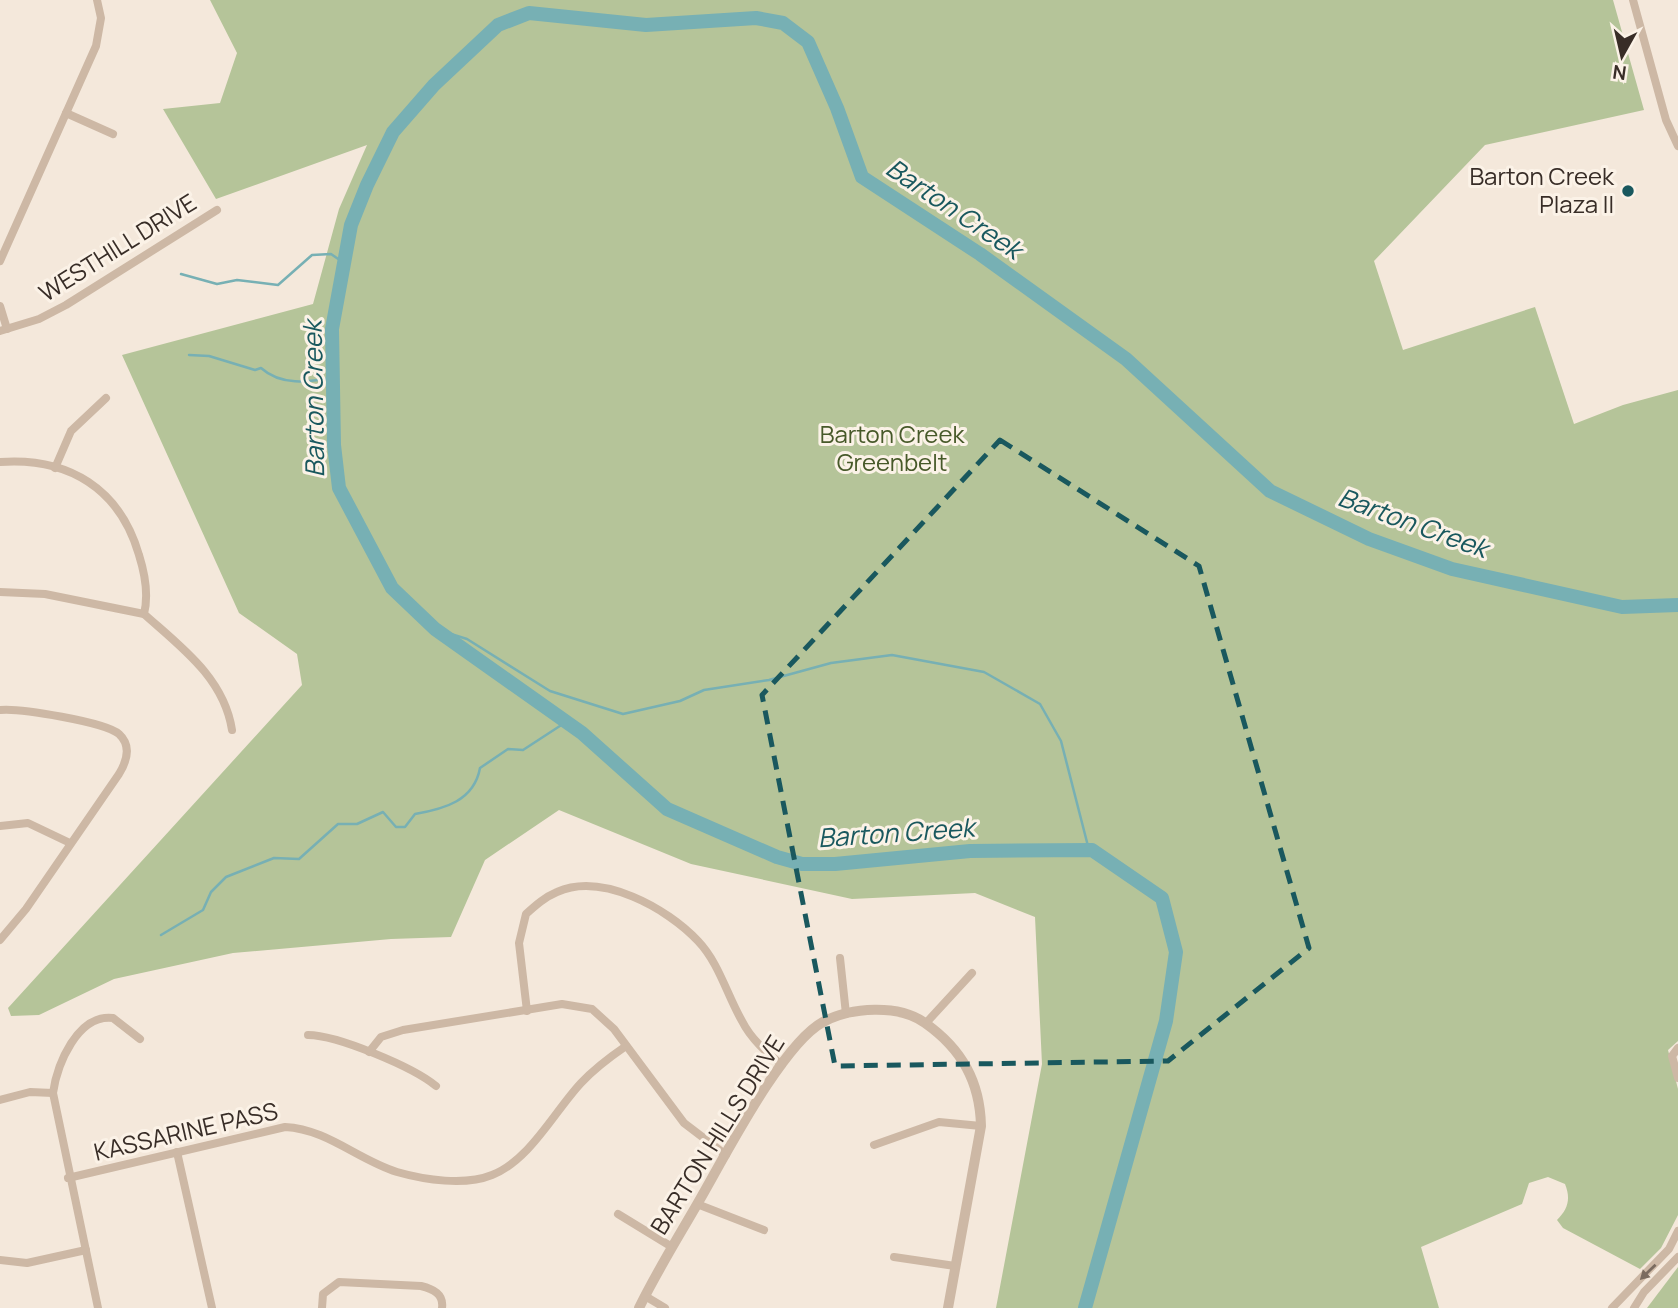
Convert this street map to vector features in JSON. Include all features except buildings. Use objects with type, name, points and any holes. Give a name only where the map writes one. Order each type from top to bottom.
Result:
[{"type":"street","points":[[0,261],[100,33],[97,0]]},
{"type":"street","points":[[1633,0],[1666,120],[1678,146]]},
{"type":"street","points":[[66,113],[113,134]]},
{"type":"street","name":"WESTHILL DRIVE","points":[[4,330],[39,319],[66,305],[217,210]]},
{"type":"street","points":[[0,306],[4,330]]},
{"type":"street","points":[[55,468],[71,431],[106,398]]},
{"type":"street","points":[[0,462],[55,468],[94,485],[112,499],[125,517],[144,569],[144,614]]},
{"type":"street","points":[[0,592],[46,594],[144,614],[209,675],[222,696],[232,730]]},
{"type":"street","points":[[0,709],[23,710],[111,729],[125,742],[128,753],[125,765],[26,909],[0,940]]},
{"type":"street","points":[[0,825],[28,823],[70,843]]},
{"type":"street","points":[[527,1011],[519,943],[526,914],[558,891],[595,887],[641,901],[659,911],[698,941],[717,968],[752,1038],[782,1065]]},
{"type":"street","points":[[840,958],[846,1014]]},
{"type":"street","points":[[926,1023],[972,973]]},
{"type":"street","points":[[369,1052],[381,1037],[403,1030],[562,1004],[593,1009],[605,1018],[684,1123],[726,1155]]},
{"type":"street","name":"BARTON HILLS DRIVE","points":[[639,1308],[726,1155],[782,1065],[808,1034],[823,1022],[846,1014],[893,1010],[908,1013],[926,1023],[956,1052],[977,1086],[981,1126],[948,1308]]},
{"type":"street","points":[[98,1308],[68,1178],[53,1093],[60,1063],[71,1044],[87,1026],[100,1019],[113,1018],[140,1039]]},
{"type":"street","points":[[308,1035],[322,1035],[369,1052],[423,1075],[436,1086]]},
{"type":"street","name":"KASSARINE PASS","points":[[68,1178],[285,1127],[302,1128],[317,1133],[370,1161],[415,1176],[448,1180],[492,1175],[523,1153],[582,1082],[626,1046]]},
{"type":"street","points":[[1678,1048],[1672,1056],[1678,1078]]},
{"type":"street","points":[[0,1100],[30,1092],[53,1093]]},
{"type":"street","points":[[874,1144],[939,1122],[981,1126]]},
{"type":"street","points":[[177,1152],[212,1308]]},
{"type":"street","points":[[698,1204],[764,1230]]},
{"type":"street","points":[[618,1214],[672,1247]]},
{"type":"street","points":[[1612,1308],[1669,1249],[1678,1231]]},
{"type":"street","points":[[0,1260],[27,1263],[86,1250]]},
{"type":"street","points":[[894,1257],[955,1266]]},
{"type":"street","points":[[1634,1308],[1641,1296],[1678,1257]]},
{"type":"street","points":[[322,1308],[323,1294],[339,1282],[421,1286],[433,1289],[440,1296],[442,1308]]},
{"type":"street","points":[[1631,1287],[1641,1296]]},
{"type":"street","points":[[645,1296],[665,1308]]},
{"type":"highlighted area","points":[[1000,440],[1199,566],[1309,948],[1168,1061],[835,1066],[762,695]]},
{"type":"green space","name":"Barton Creek Greenbelt","points":[[210,0],[1613,0],[1644,110],[1485,145],[1374,261],[1403,350],[1535,307],[1574,424],[1623,405],[1678,390],[1678,1041],[1668,1050],[1678,1089],[1678,1215],[1661,1248],[1640,1269],[1563,1228],[1557,1220],[1567,1204],[1567,1189],[1565,1184],[1548,1177],[1529,1183],[1522,1204],[1421,1247],[1439,1308],[996,1308],[1042,1064],[1035,917],[975,893],[852,899],[691,864],[559,810],[485,860],[451,937],[391,939],[233,953],[114,979],[39,1015],[11,1016],[8,1008],[302,685],[297,654],[239,613],[122,355],[313,304],[339,209],[367,145],[216,199],[163,109],[220,103],[237,53]]},
{"type":"green space","points":[[1678,1267],[1678,1308],[1647,1308]]},
{"type":"waterway","name":"Barton Creek","points":[[1085,1308],[1166,1021],[1176,952],[1162,898],[1092,850],[970,851],[835,864],[802,864],[777,857],[667,809],[582,733],[435,629],[392,588],[339,488],[334,445],[332,329],[351,225],[393,132],[434,85],[498,25],[529,13],[646,25],[756,18],[783,23],[808,42],[837,108],[862,177],[980,254],[1126,359],[1270,491],[1369,539],[1452,569],[1622,607],[1678,605]]},
{"type":"waterway","points":[[181,274],[217,284],[237,280],[278,285],[312,255],[331,254],[344,263]]},
{"type":"waterway","points":[[189,355],[209,356],[255,370],[261,368],[286,380],[332,378]]},
{"type":"waterway","points":[[435,629],[467,639],[550,691],[623,714],[680,701],[704,690],[769,680],[831,663],[892,655],[984,672],[1040,704],[1061,741],[1089,850]]},
{"type":"waterway","points":[[161,935],[203,910],[211,892],[226,877],[274,858],[299,859],[338,824],[357,824],[383,812],[396,827],[405,827],[415,814],[447,806],[464,796],[477,779],[480,768],[508,749],[523,750],[566,722]]},
{"type":"place","name":"Barton Creek Plaza II","points":[[1628,191]]}]
